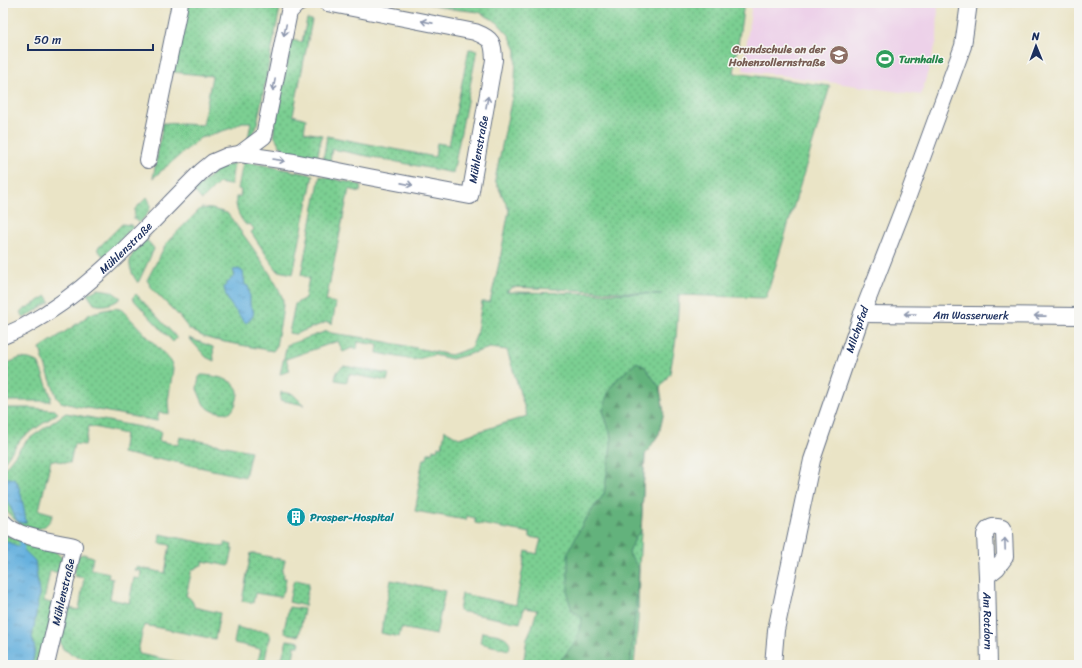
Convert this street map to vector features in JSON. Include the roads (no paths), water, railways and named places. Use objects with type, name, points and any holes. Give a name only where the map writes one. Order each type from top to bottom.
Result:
[{"type":"street","points":[[148,160],[180,3]]},
{"type":"street","name":"Mühlenstraße","points":[[240,154],[264,136],[289,12],[300,3]]},
{"type":"street","name":"Mühlenstraße","points":[[3,336],[25,327],[59,305],[102,271],[192,181],[213,162],[227,156],[240,154],[294,162],[470,196],[494,60],[493,45],[486,36],[475,32],[327,3]]},
{"type":"street","name":"Milchpfad","points":[[773,665],[776,630],[812,460],[862,314],[908,196],[963,46],[969,3]]},
{"type":"street","name":"Am Wasserwerk","points":[[862,314],[1079,316]]},
{"type":"street","name":"Mühlenstraße","points":[[3,522],[8,527],[19,533],[74,546],[46,665]]},
{"type":"street","name":"Am Rotdorn","points":[[987,576],[989,665]]},
{"type":"water","points":[[239,269],[243,272],[245,285],[248,286],[250,293],[250,306],[252,307],[253,312],[252,318],[246,323],[229,302],[224,288],[235,275],[233,270]]},
{"type":"water","points":[[3,479],[13,479],[17,482],[26,522],[22,523],[17,521],[3,494]]},
{"type":"water","points":[[3,540],[22,548],[35,561],[39,594],[32,637],[35,649],[32,665],[3,665]]},
{"type":"waterway","points":[[21,543],[22,548]]},
{"type":"place","name":"Grundschule an der Hohenzollernstraße","points":[[839,55]]},
{"type":"place","name":"Turnhalle","points":[[885,59]]},
{"type":"place","name":"Prosper-Hospital","points":[[296,517]]}]
